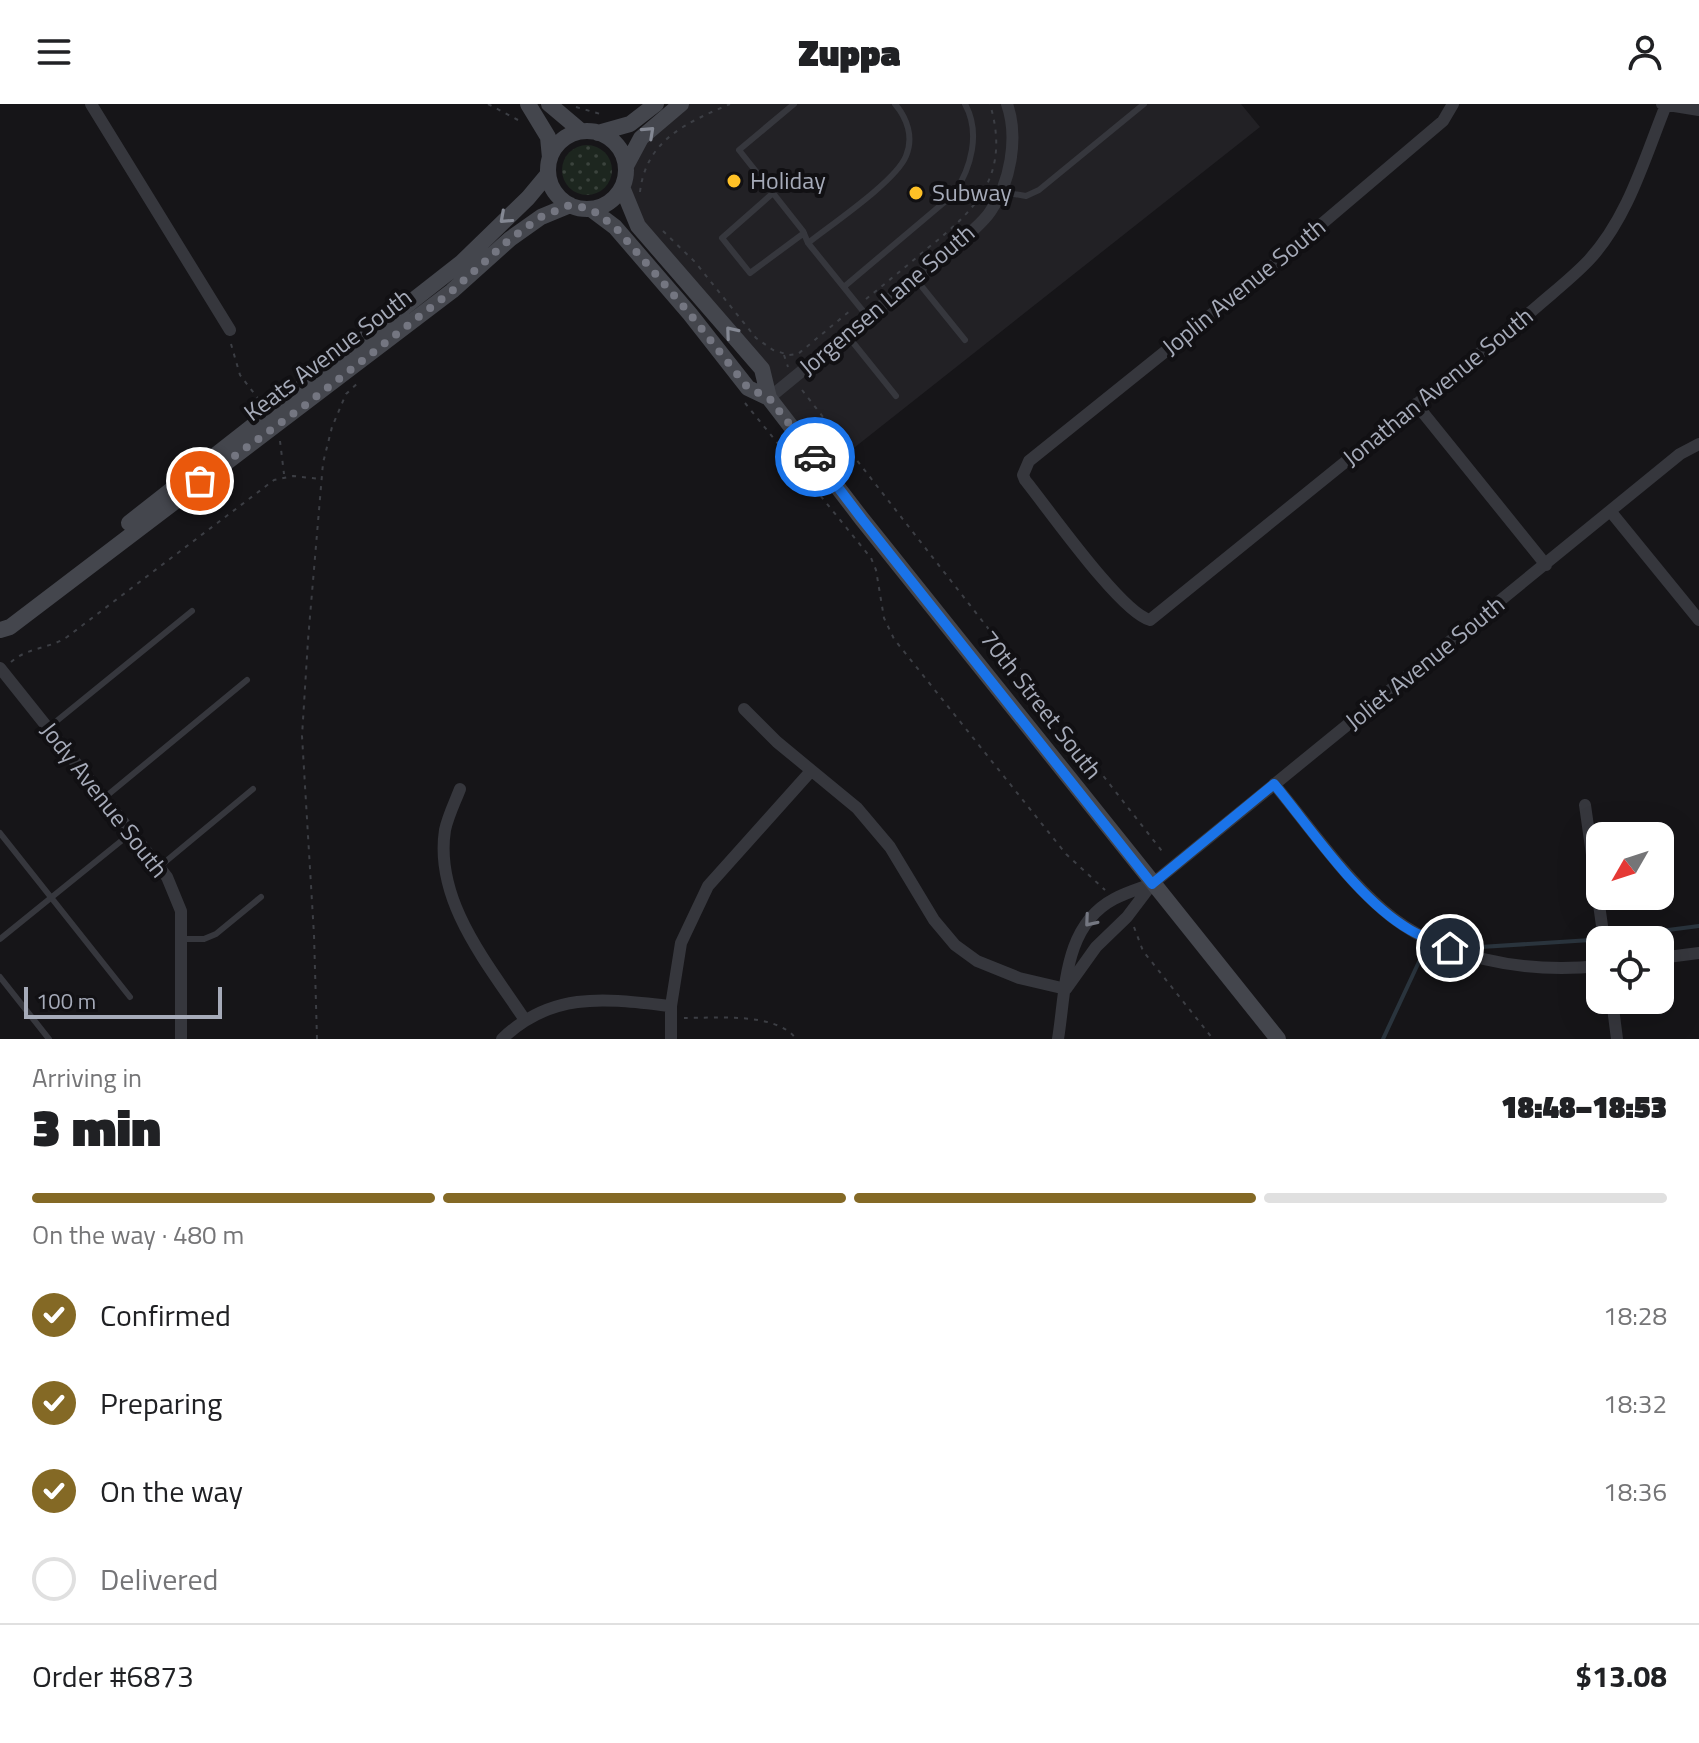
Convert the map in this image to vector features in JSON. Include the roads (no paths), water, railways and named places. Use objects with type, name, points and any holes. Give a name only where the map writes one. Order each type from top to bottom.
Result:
[{"type":"main road","points":[[528,104],[548,137],[552,187],[570,205],[591,209],[615,198],[622,187],[626,166],[641,138],[681,104]]},
{"type":"main road","points":[[549,104],[581,131]]},
{"type":"main road","points":[[549,166],[562,140],[581,131],[598,133],[630,124],[656,104]]},
{"type":"main road","points":[[598,133],[617,145],[626,166]]},
{"type":"main road","name":"Keats Avenue South","points":[[0,629],[274,418],[462,262],[528,198],[549,166]]},
{"type":"main road","name":"70th Street South","points":[[622,187],[638,226],[762,369],[769,398],[1278,1039]]},
{"type":"main road","name":"Keats Avenue South","points":[[274,418],[452,291],[510,239],[541,217],[570,205]]},
{"type":"main road","name":"70th Street South","points":[[591,209],[615,227],[690,314],[748,388],[769,398]]},
{"type":"street","points":[[91,104],[230,330]]},
{"type":"street","name":"Jorgensen Lane South","points":[[769,398],[989,214],[1002,192],[1010,162],[1011,119],[1007,104]]},
{"type":"street","name":"Joplin Avenue South","points":[[1150,620],[1140,617],[1114,592],[1025,480],[1023,475],[1027,464],[1278,261],[1443,121],[1453,104]]},
{"type":"street","points":[[1664,104],[1699,110]]},
{"type":"street","name":"Jonathan Avenue South","points":[[1150,620],[1533,310],[1589,260],[1613,228],[1626,202],[1664,104]]},
{"type":"street","points":[[1416,404],[1546,565]]},
{"type":"street","name":"Joliet Avenue South","points":[[1066,989],[1096,947],[1127,917],[1152,884],[1174,865],[1680,454],[1699,444]]},
{"type":"street","points":[[1611,512],[1699,620]]},
{"type":"street","name":"Jody Avenue South","points":[[0,668],[167,877],[181,911],[181,1039]]},
{"type":"street","points":[[744,709],[777,742],[857,808],[890,847],[934,920],[955,945],[977,961],[1019,978],[1066,989]]},
{"type":"street","points":[[671,1039],[671,1006],[681,943],[708,886],[811,771]]},
{"type":"street","points":[[1274,784],[1356,884],[1409,929],[1450,948],[1513,967],[1586,966]]},
{"type":"street","points":[[460,789],[445,833],[445,862],[453,899],[468,933],[525,1020]]},
{"type":"street","points":[[1585,805],[1602,926]]},
{"type":"street","name":"Joliet Avenue South","points":[[1058,1039],[1069,956],[1078,937],[1094,915],[1113,899],[1152,884]]},
{"type":"street","points":[[1674,956],[1699,953]]},
{"type":"street","points":[[502,1039],[525,1020],[560,1004],[608,999],[671,1006]]},
{"type":"street","points":[[1614,1014],[1617,1039]]},
{"type":"lane","points":[[794,104],[739,150],[867,316]]},
{"type":"lane","points":[[808,243],[892,176],[906,156],[910,131],[895,104]]},
{"type":"lane","points":[[845,286],[954,194],[966,176],[973,143],[971,115],[965,104]]},
{"type":"lane","points":[[1002,192],[1026,196],[1039,190],[1144,104]]},
{"type":"lane","points":[[773,193],[722,238],[750,273],[804,233]]},
{"type":"lane","points":[[914,277],[965,340]]},
{"type":"lane","points":[[847,335],[896,396]]},
{"type":"lane","points":[[48,728],[192,611]]},
{"type":"lane","points":[[104,798],[247,680]]},
{"type":"lane","points":[[159,867],[253,789]]},
{"type":"lane","points":[[0,833],[130,997]]},
{"type":"lane","points":[[0,939],[132,833]]},
{"type":"lane","points":[[180,939],[204,939],[216,934],[261,897]]},
{"type":"lane","points":[[0,977],[49,1039]]},
{"type":"waterway","points":[[1465,948],[1591,940],[1699,926]]},
{"type":"waterway","points":[[1383,1039],[1424,951],[1441,950]]},
{"type":"place","name":"Holiday","points":[[734,181]]},
{"type":"place","name":"Subway","points":[[916,193]]}]
